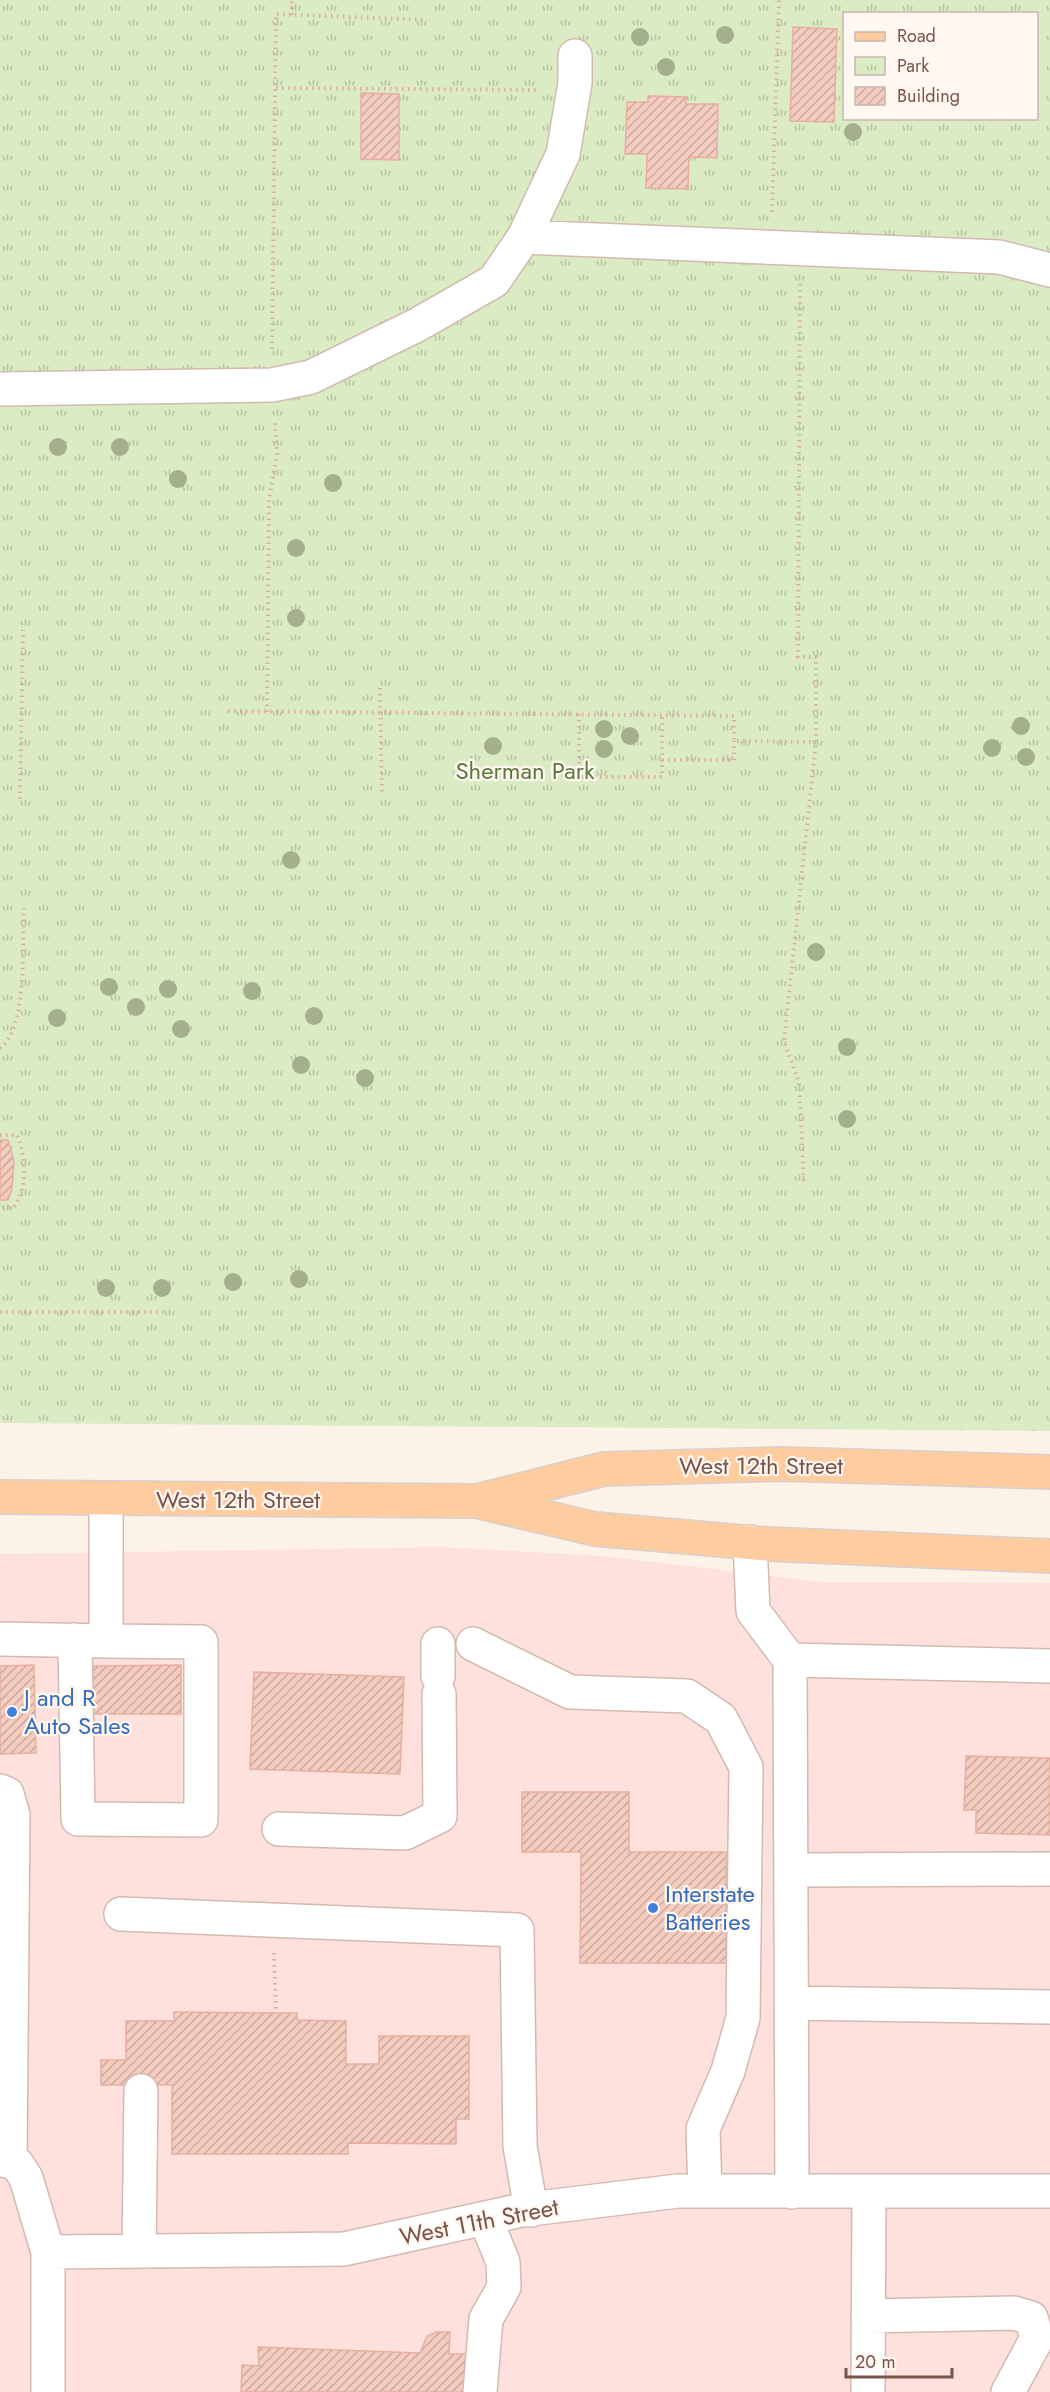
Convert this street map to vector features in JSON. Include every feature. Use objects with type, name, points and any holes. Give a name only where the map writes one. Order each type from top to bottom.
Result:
[{"type":"main road","name":"West 12th Street","points":[[476,1501],[604,1468],[782,1464],[1050,1472]]},
{"type":"main road","name":"West 12th Street","points":[[0,1497],[476,1501],[595,1529],[750,1542],[1050,1556]]},
{"type":"street","points":[[0,390],[272,385],[311,377],[417,325],[494,281],[524,237],[563,154],[574,90],[575,56]]},
{"type":"street","points":[[524,237],[999,257],[1050,270]]},
{"type":"street","points":[[0,1639],[90,1641],[201,1642],[201,1820],[78,1819],[90,1641],[106,1499]]},
{"type":"street","points":[[750,1542],[753,1611],[790,1660],[792,2192]]},
{"type":"street","points":[[279,1829],[405,1833],[441,1816],[438,1644]]},
{"type":"street","points":[[473,1644],[570,1692],[687,1696],[721,1719],[746,1767],[743,2018],[728,2071],[703,2129],[705,2191]]},
{"type":"street","points":[[790,1660],[1050,1666]]},
{"type":"street","points":[[0,1791],[7,1794],[13,1815],[5,2160],[17,2164],[26,2178],[48,2252],[48,2392]]},
{"type":"street","points":[[791,1870],[1050,1869]]},
{"type":"street","points":[[121,1914],[517,1929],[520,2146],[531,2210]]},
{"type":"street","points":[[791,2002],[1050,2007]]},
{"type":"street","points":[[139,2251],[141,2091]]},
{"type":"street","name":"West 11th Street","points":[[48,2252],[344,2249],[484,2218],[678,2191],[1050,2191]]},
{"type":"street","points":[[868,2392],[869,2192]]},
{"type":"street","points":[[480,2392],[486,2319],[504,2287],[503,2262],[484,2218]]},
{"type":"street","points":[[868,2316],[1014,2313],[1031,2318],[1037,2338],[1008,2392]]},
{"type":"path","points":[[292,0],[292,15]]},
{"type":"path","points":[[779,0],[798,657],[816,657],[816,742],[784,1041],[799,1082],[804,1183]]},
{"type":"path","points":[[267,712],[269,500],[277,454],[272,385],[276,14],[427,20]]},
{"type":"path","points":[[276,88],[574,90]]},
{"type":"path","points":[[20,799],[23,630]]},
{"type":"path","points":[[381,688],[382,796]]},
{"type":"path","points":[[228,711],[734,716],[734,759],[662,760]]},
{"type":"path","points":[[579,714],[579,777],[662,777],[662,715]]},
{"type":"path","points":[[734,741],[816,742]]},
{"type":"path","points":[[0,1048],[6,1044],[19,1015],[24,907]]},
{"type":"path","points":[[0,1135],[17,1135],[22,1148],[23,1188],[14,1208],[0,1207]]},
{"type":"path","points":[[0,1312],[166,1312]]},
{"type":"path","points":[[273,1919],[276,2013]]},
{"type":"shaded area","points":[[442,1547],[603,1556],[822,1582],[1050,1583],[1050,2392],[0,2392],[0,1554]]},
{"type":"green space","name":"Sherman Park","points":[[0,0],[1050,0],[1050,1431],[0,1423]]},
{"type":"building","points":[[793,27],[837,29],[834,122],[790,121]]},
{"type":"building","points":[[361,93],[399,94],[399,160],[361,159]]},
{"type":"building","points":[[648,96],[686,97],[686,104],[718,104],[717,158],[689,157],[688,189],[646,188],[647,154],[625,154],[627,102],[648,102]]},
{"type":"building","points":[[0,1140],[8,1140],[14,1161],[12,1188],[8,1200],[0,1200]]},
{"type":"building","points":[[34,1665],[36,1753],[0,1754],[0,1666]]},
{"type":"building","points":[[181,1665],[181,1714],[90,1714],[90,1666]]},
{"type":"building","points":[[254,1672],[404,1677],[400,1774],[250,1769]]},
{"type":"building","points":[[966,1756],[1050,1758],[1050,1835],[976,1833],[976,1810],[964,1810]]},
{"type":"building","name":"Interstate Batteries","points":[[522,1792],[629,1792],[629,1852],[726,1852],[726,1963],[580,1963],[581,1852],[522,1852]]},
{"type":"building","points":[[174,2012],[297,2013],[297,2020],[346,2021],[346,2064],[379,2064],[379,2036],[469,2036],[469,2119],[456,2119],[456,2144],[348,2143],[348,2154],[172,2154],[172,2085],[101,2085],[101,2060],[126,2060],[126,2021],[174,2021]]},
{"type":"building","points":[[437,2332],[450,2332],[449,2354],[468,2354],[467,2392],[241,2392],[242,2365],[259,2366],[258,2347],[420,2353],[427,2336]]},
{"type":"place","name":"J and R Auto Sales","points":[[12,1712]]},
{"type":"place","name":"Interstate Batteries","points":[[653,1908]]}]
